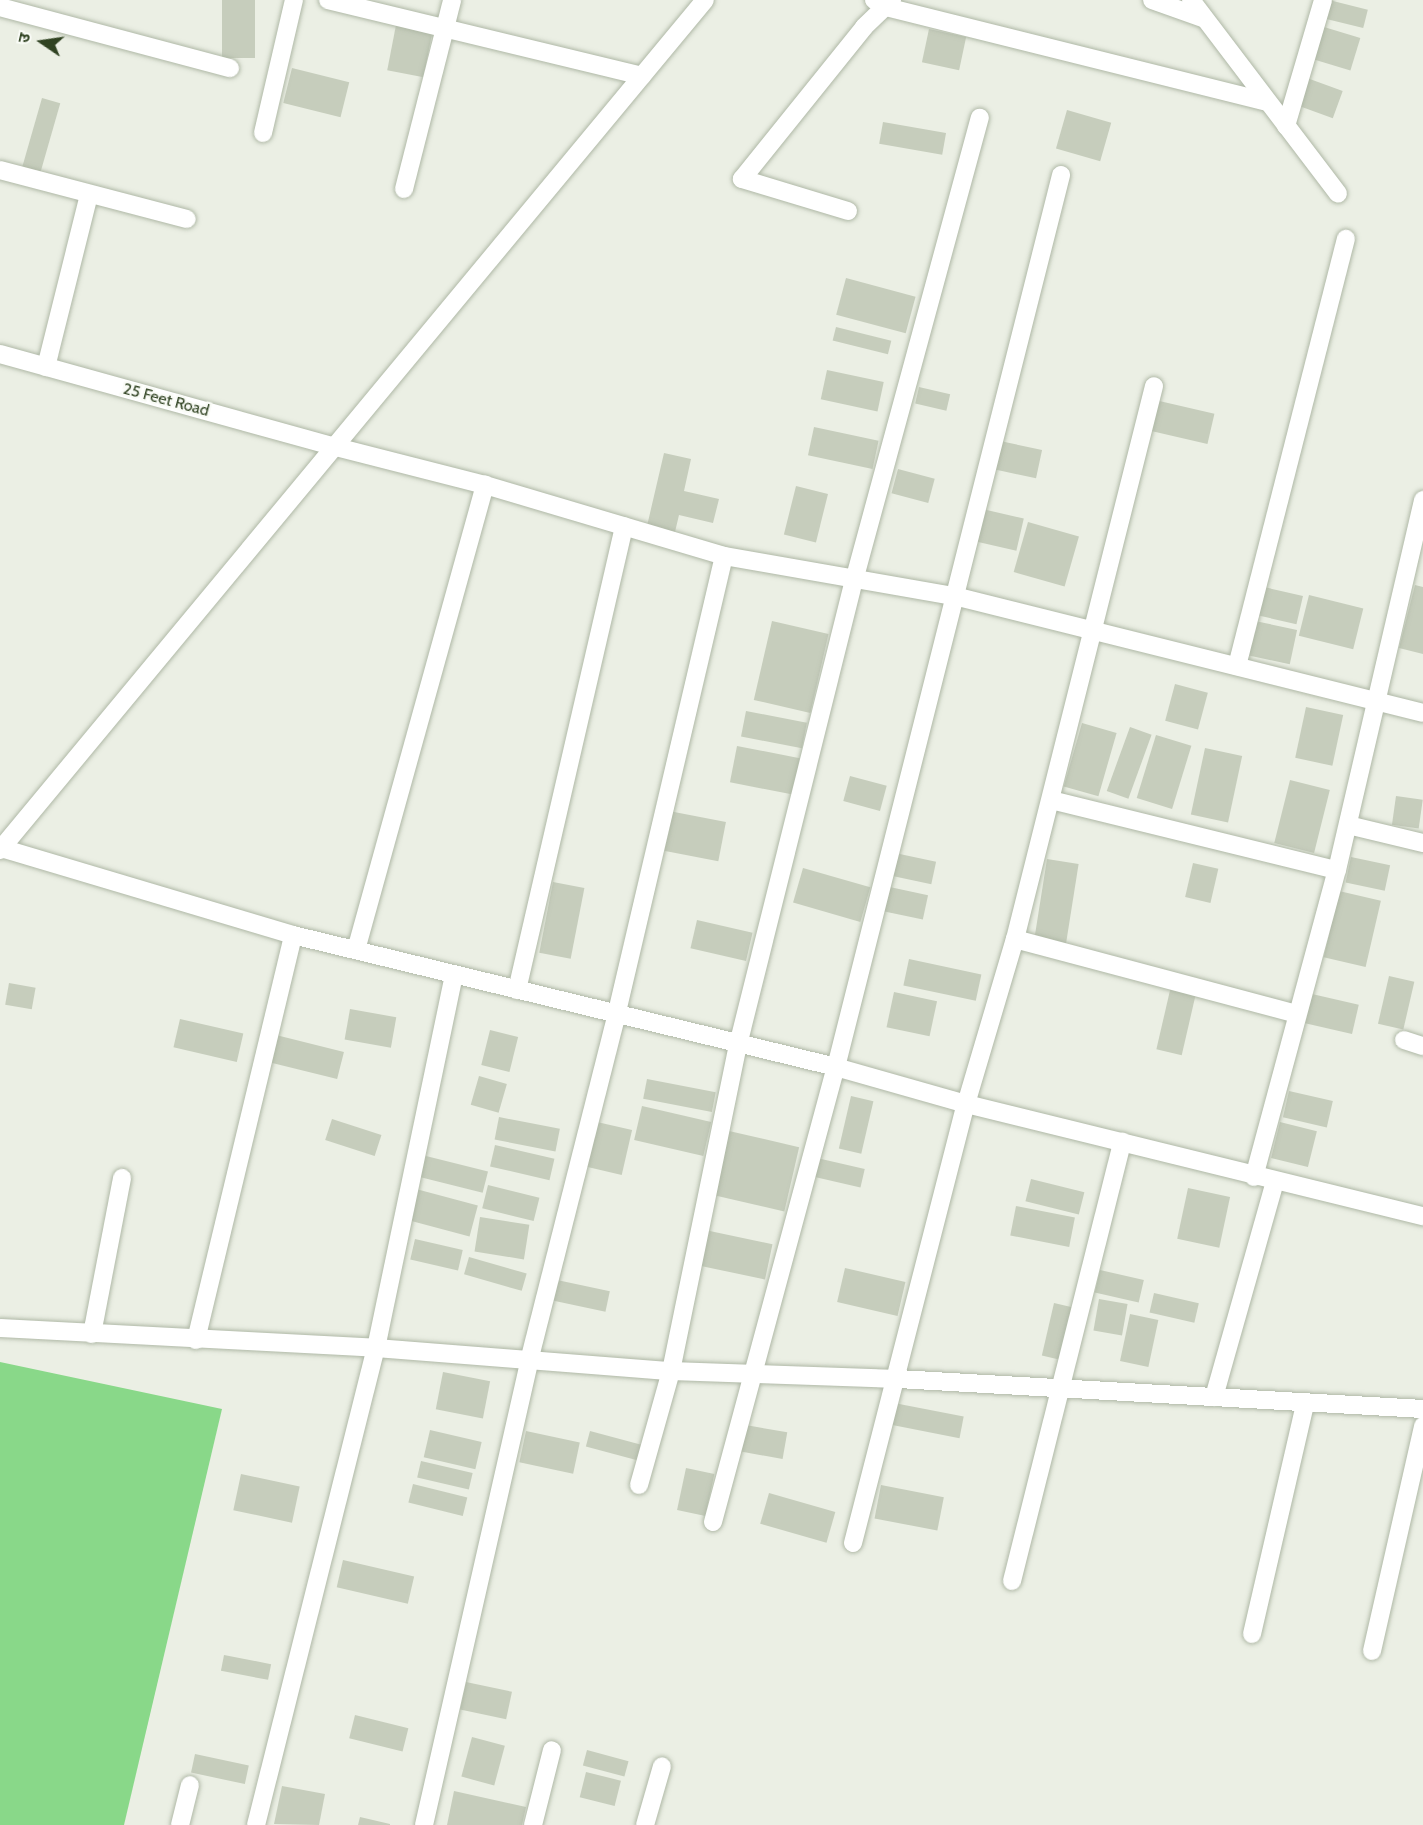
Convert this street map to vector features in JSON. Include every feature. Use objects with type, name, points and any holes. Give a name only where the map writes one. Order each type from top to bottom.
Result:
[{"type":"street","points":[[263,133],[294,0]]},
{"type":"street","points":[[328,0],[642,76]]},
{"type":"street","points":[[404,189],[452,0]]},
{"type":"street","points":[[705,0],[332,446],[1,849],[293,935],[617,1012],[1254,1177],[1423,1216]]},
{"type":"street","points":[[1152,0],[1205,19]]},
{"type":"street","points":[[1191,0],[1266,102],[1338,194]]},
{"type":"street","points":[[1286,126],[1323,0]]},
{"type":"street","points":[[848,211],[742,179],[884,2],[1266,102]]},
{"type":"street","points":[[0,7],[230,68]]},
{"type":"street","points":[[639,1485],[671,1371],[738,1045],[855,577],[980,118]]},
{"type":"street","points":[[0,170],[187,219]]},
{"type":"street","points":[[712,1522],[836,1067],[1061,175]]},
{"type":"street","points":[[46,367],[89,194]]},
{"type":"street","points":[[1237,666],[1346,239]]},
{"type":"street","name":"25 Feet Road","points":[[0,354],[332,446],[485,485],[724,556],[954,596],[1092,633],[1237,666],[1423,713]]},
{"type":"street","points":[[853,1543],[898,1379],[966,1104],[1015,939],[1154,386]]},
{"type":"street","points":[[356,950],[485,485]]},
{"type":"street","points":[[1254,1177],[1296,1014],[1337,870],[1423,501]]},
{"type":"street","points":[[517,990],[624,526]]},
{"type":"street","points":[[424,1825],[529,1361],[617,1012],[724,556]]},
{"type":"street","points":[[1051,800],[1337,870]]},
{"type":"street","points":[[1348,825],[1423,843]]},
{"type":"street","points":[[196,1340],[293,935]]},
{"type":"street","points":[[1015,939],[1296,1014]]},
{"type":"street","points":[[256,1825],[376,1348],[454,975]]},
{"type":"street","points":[[1404,1040],[1423,1046]]},
{"type":"street","points":[[1012,1581],[1063,1388],[1122,1142]]},
{"type":"street","points":[[92,1334],[122,1178]]},
{"type":"street","points":[[1214,1397],[1275,1182]]},
{"type":"street","points":[[0,1328],[376,1348],[671,1371],[898,1379],[1423,1409]]},
{"type":"street","points":[[1252,1634],[1305,1404]]},
{"type":"street","points":[[1371,1651],[1423,1426]]},
{"type":"street","points":[[533,1825],[552,1750]]},
{"type":"street","points":[[645,1825],[662,1766]]},
{"type":"street","points":[[180,1825],[190,1785]]},
{"type":"shaded area","points":[[0,1362],[222,1409],[124,1825],[0,1825]]},
{"type":"building","points":[[222,0],[255,0],[255,58],[222,58]]},
{"type":"building","points":[[1329,0],[1368,10],[1363,28],[1324,18]]},
{"type":"building","points":[[396,25],[432,32],[424,77],[387,70]]},
{"type":"building","points":[[1324,27],[1360,38],[1350,71],[1314,60]]},
{"type":"building","points":[[929,29],[966,37],[959,70],[922,62]]},
{"type":"building","points":[[292,68],[349,82],[341,117],[283,103]]},
{"type":"building","points":[[1307,78],[1343,91],[1333,118],[1297,105]]},
{"type":"building","points":[[42,98],[60,103],[40,173],[22,168]]},
{"type":"building","points":[[1067,110],[1111,123],[1100,161],[1056,148]]},
{"type":"building","points":[[883,122],[946,133],[942,155],[879,144]]},
{"type":"building","points":[[846,278],[916,297],[906,333],[836,315]]},
{"type":"building","points":[[836,327],[891,341],[888,354],[833,341]]},
{"type":"building","points":[[827,370],[884,382],[877,411],[821,399]]},
{"type":"building","points":[[919,387],[950,394],[946,411],[915,404]]},
{"type":"building","points":[[1155,400],[1214,414],[1207,444],[1148,430]]},
{"type":"building","points":[[814,427],[879,441],[873,469],[808,455]]},
{"type":"building","points":[[1000,441],[1042,450],[1036,478],[994,469]]},
{"type":"building","points":[[664,453],[691,459],[684,491],[719,499],[713,523],[679,515],[675,532],[647,526]]},
{"type":"building","points":[[898,469],[935,479],[928,503],[892,493]]},
{"type":"building","points":[[796,486],[828,494],[816,542],[784,535]]},
{"type":"building","points":[[978,508],[1024,519],[1016,551],[971,540]]},
{"type":"building","points":[[1028,522],[1079,537],[1065,587],[1014,572]]},
{"type":"building","points":[[1415,585],[1423,587],[1423,654],[1399,648]]},
{"type":"building","points":[[1264,587],[1303,596],[1296,624],[1257,615]]},
{"type":"building","points":[[1309,595],[1363,609],[1353,649],[1299,636]]},
{"type":"building","points":[[772,621],[829,634],[810,713],[754,700]]},
{"type":"building","points":[[1255,621],[1297,630],[1290,664],[1248,655]]},
{"type":"building","points":[[1175,684],[1208,693],[1198,730],[1165,721]]},
{"type":"building","points":[[1306,707],[1343,715],[1332,766],[1295,758]]},
{"type":"building","points":[[746,711],[807,723],[802,748],[741,737]]},
{"type":"building","points":[[1082,723],[1117,733],[1098,796],[1064,786]]},
{"type":"building","points":[[1130,727],[1152,735],[1128,799],[1107,791]]},
{"type":"building","points":[[1156,735],[1191,746],[1172,809],[1137,798]]},
{"type":"building","points":[[737,746],[800,758],[793,795],[730,782]]},
{"type":"building","points":[[1205,748],[1242,756],[1228,822],[1191,815]]},
{"type":"building","points":[[850,776],[887,786],[880,811],[843,801]]},
{"type":"building","points":[[1290,780],[1330,790],[1314,853],[1274,843]]},
{"type":"building","points":[[1396,796],[1423,800],[1419,828],[1392,825]]},
{"type":"building","points":[[669,811],[726,822],[718,861],[661,850]]},
{"type":"building","points":[[895,853],[936,862],[931,884],[890,875]]},
{"type":"building","points":[[1351,857],[1390,865],[1385,891],[1346,882]]},
{"type":"building","points":[[1047,859],[1079,864],[1066,945],[1034,940]]},
{"type":"building","points":[[1193,863],[1218,869],[1210,903],[1185,897]]},
{"type":"building","points":[[803,868],[870,887],[860,922],[793,903]]},
{"type":"building","points":[[553,882],[584,888],[571,959],[539,953]]},
{"type":"building","points":[[885,886],[928,895],[923,920],[880,910]]},
{"type":"building","points":[[1339,891],[1381,901],[1366,967],[1324,957]]},
{"type":"building","points":[[697,920],[753,933],[746,961],[690,948]]},
{"type":"building","points":[[909,959],[981,974],[976,1001],[903,985]]},
{"type":"building","points":[[1389,976],[1414,982],[1403,1030],[1378,1024]]},
{"type":"building","points":[[9,983],[36,988],[32,1009],[5,1005]]},
{"type":"building","points":[[1171,986],[1196,992],[1182,1055],[1156,1049]]},
{"type":"building","points":[[894,992],[937,1001],[930,1036],[887,1027]]},
{"type":"building","points":[[1312,994],[1359,1005],[1352,1034],[1305,1023]]},
{"type":"building","points":[[350,1009],[396,1017],[391,1048],[345,1040]]},
{"type":"building","points":[[180,1019],[243,1034],[237,1062],[173,1047]]},
{"type":"building","points":[[490,1030],[518,1037],[509,1072],[481,1065]]},
{"type":"building","points":[[276,1035],[344,1052],[337,1079],[269,1062]]},
{"type":"building","points":[[479,1076],[507,1084],[499,1113],[471,1105]]},
{"type":"building","points":[[647,1079],[716,1092],[712,1112],[643,1099]]},
{"type":"building","points":[[1289,1091],[1333,1101],[1327,1127],[1283,1117]]},
{"type":"building","points":[[851,1096],[873,1101],[861,1154],[839,1149]]},
{"type":"building","points":[[642,1106],[711,1122],[703,1156],[634,1140]]},
{"type":"building","points":[[499,1117],[560,1129],[555,1151],[495,1140]]},
{"type":"building","points":[[332,1119],[381,1135],[375,1156],[325,1140]]},
{"type":"building","points":[[597,1122],[632,1130],[622,1175],[587,1167]]},
{"type":"building","points":[[1280,1122],[1317,1131],[1308,1167],[1271,1158]]},
{"type":"building","points":[[729,1131],[799,1147],[784,1212],[714,1195]]},
{"type":"building","points":[[495,1145],[554,1159],[549,1180],[490,1166]]},
{"type":"building","points":[[422,1155],[488,1171],[483,1193],[417,1176]]},
{"type":"building","points":[[817,1158],[865,1169],[860,1188],[813,1177]]},
{"type":"building","points":[[1031,1179],[1084,1192],[1079,1215],[1025,1201]]},
{"type":"building","points":[[488,1185],[539,1198],[534,1221],[482,1208]]},
{"type":"building","points":[[1188,1188],[1230,1197],[1219,1248],[1177,1239]]},
{"type":"building","points":[[416,1189],[478,1206],[470,1236],[408,1220]]},
{"type":"building","points":[[1016,1206],[1075,1217],[1069,1247],[1010,1235]]},
{"type":"building","points":[[480,1217],[529,1225],[524,1259],[475,1252]]},
{"type":"building","points":[[705,1230],[772,1244],[765,1280],[698,1265]]},
{"type":"building","points":[[415,1239],[463,1250],[458,1270],[410,1259]]},
{"type":"building","points":[[469,1257],[527,1274],[522,1291],[464,1274]]},
{"type":"building","points":[[845,1268],[905,1282],[898,1316],[837,1302]]},
{"type":"building","points":[[1100,1270],[1144,1280],[1139,1303],[1095,1292]]},
{"type":"building","points":[[557,1280],[610,1291],[605,1312],[553,1301]]},
{"type":"building","points":[[1154,1293],[1199,1303],[1194,1323],[1150,1312]]},
{"type":"building","points":[[1099,1299],[1128,1304],[1122,1336],[1093,1331]]},
{"type":"building","points":[[1054,1303],[1076,1308],[1064,1361],[1042,1356]]},
{"type":"building","points":[[1130,1314],[1158,1320],[1148,1367],[1120,1361]]},
{"type":"building","points":[[443,1372],[490,1381],[483,1418],[436,1409]]},
{"type":"building","points":[[894,1403],[964,1417],[959,1438],[890,1425]]},
{"type":"building","points":[[740,1424],[787,1432],[783,1459],[735,1451]]},
{"type":"building","points":[[430,1430],[482,1442],[475,1469],[424,1457]]},
{"type":"building","points":[[526,1431],[580,1442],[573,1474],[519,1462]]},
{"type":"building","points":[[590,1431],[644,1445],[640,1461],[586,1446]]},
{"type":"building","points":[[421,1461],[473,1473],[469,1489],[417,1478]]},
{"type":"building","points":[[686,1468],[714,1474],[705,1516],[677,1510]]},
{"type":"building","points":[[241,1474],[300,1486],[292,1523],[233,1510]]},
{"type":"building","points":[[413,1484],[467,1498],[463,1516],[408,1502]]},
{"type":"building","points":[[881,1485],[944,1497],[937,1531],[875,1518]]},
{"type":"building","points":[[769,1493],[835,1512],[827,1543],[760,1524]]},
{"type":"building","points":[[343,1560],[414,1576],[408,1604],[337,1587]]},
{"type":"building","points":[[224,1655],[271,1664],[268,1680],[221,1671]]},
{"type":"building","points":[[466,1682],[512,1692],[506,1719],[460,1709]]},
{"type":"building","points":[[355,1715],[408,1728],[403,1752],[349,1738]]},
{"type":"building","points":[[472,1737],[505,1746],[494,1785],[461,1777]]},
{"type":"building","points":[[587,1750],[629,1761],[624,1777],[583,1765]]},
{"type":"building","points":[[195,1754],[249,1765],[245,1784],[191,1773]]},
{"type":"building","points":[[586,1772],[621,1781],[615,1806],[580,1797]]},
{"type":"building","points":[[282,1786],[325,1794],[319,1825],[274,1824]]},
{"type":"building","points":[[454,1791],[526,1807],[522,1825],[447,1825]]},
{"type":"building","points":[[360,1817],[390,1824],[390,1825],[358,1825]]}]
